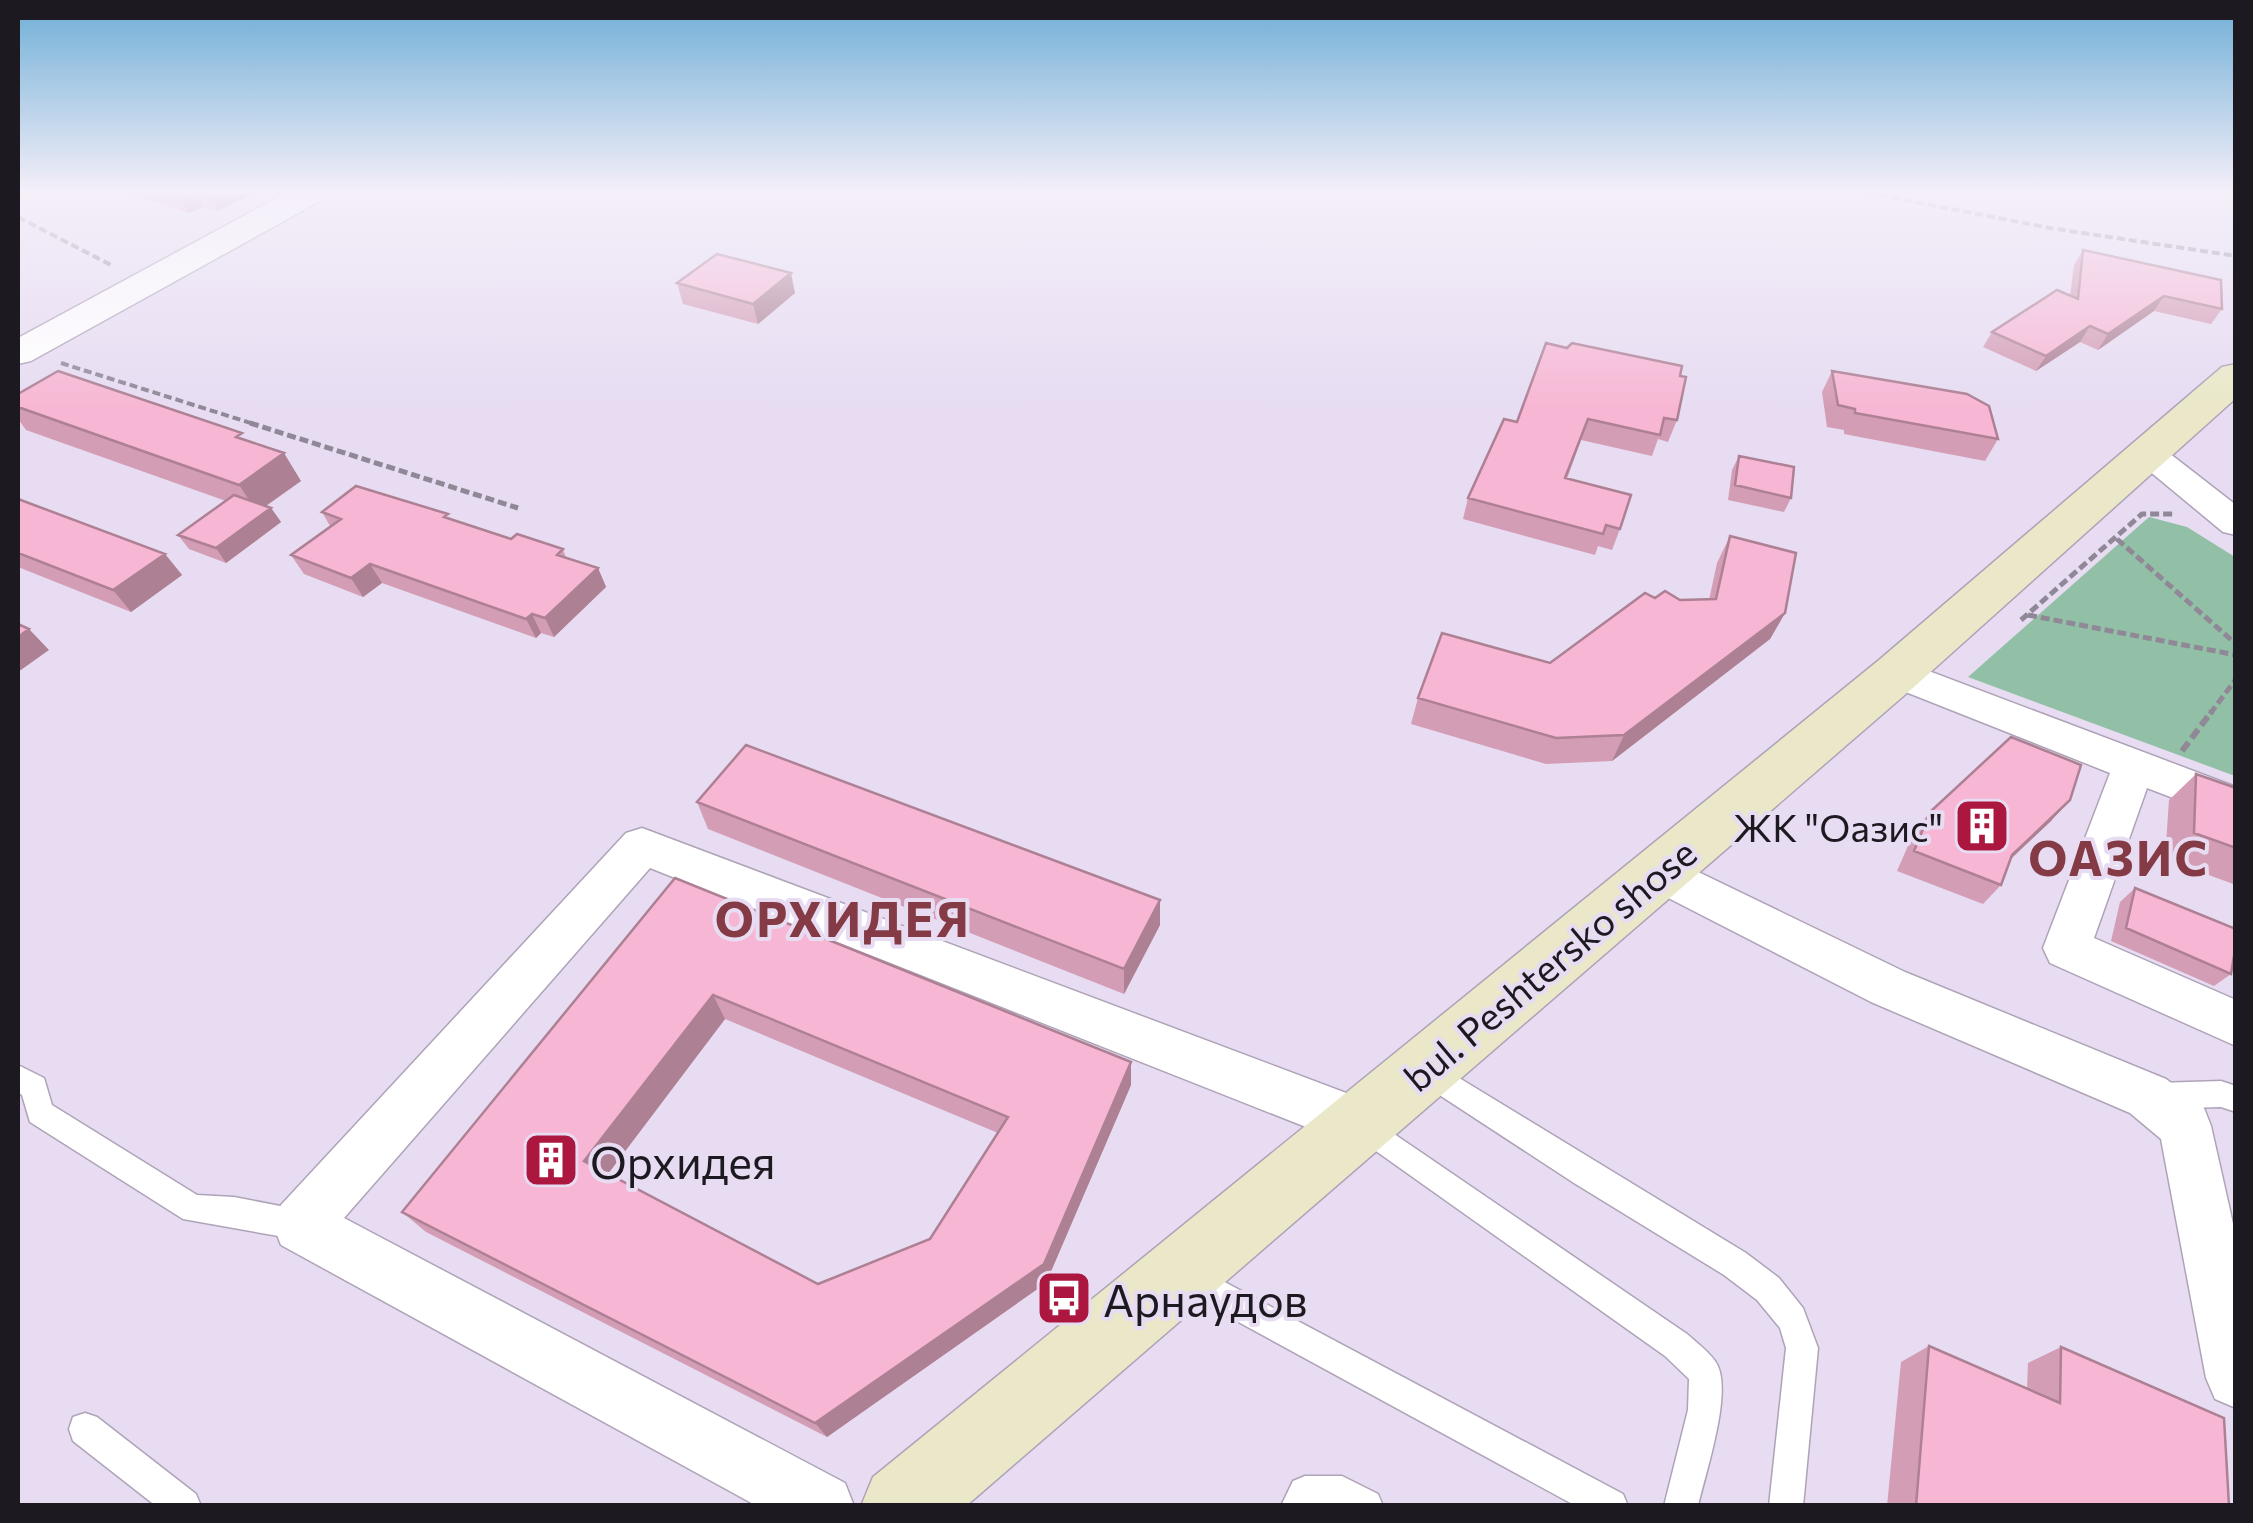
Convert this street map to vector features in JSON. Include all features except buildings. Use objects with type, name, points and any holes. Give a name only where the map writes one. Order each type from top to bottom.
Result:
[{"type":"main road","name":"bul. Peshtersko shose","points":[[902,1506],[1660,872],[2236,376]]},
{"type":"street","points":[[20,351],[181,264]]},
{"type":"street","points":[[2148,454],[2236,524]]},
{"type":"street","points":[[1896,672],[2236,805]]},
{"type":"street","points":[[2149,771],[2067,948],[2236,1024]]},
{"type":"street","points":[[822,1506],[301,1225],[642,846],[1359,1123]]},
{"type":"street","points":[[1660,872],[1888,986],[2148,1096],[2185,1126],[2236,1378]]},
{"type":"lane","points":[[1424,1069],[1584,1173],[1735,1264],[1768,1289],[1792,1319],[1802,1348],[1786,1506]]},
{"type":"lane","points":[[18,1078],[34,1087],[40,1112],[193,1208],[301,1225]]},
{"type":"lane","points":[[2148,1096],[2221,1094],[2236,1099]]},
{"type":"lane","points":[[1359,1123],[1676,1345],[1705,1374],[1704,1410],[1681,1506]]},
{"type":"lane","points":[[1179,1272],[1611,1506]]},
{"type":"lane","points":[[85,1429],[184,1506]]},
{"type":"lane","points":[[1298,1506],[1305,1493],[1342,1493],[1366,1506]]},
{"type":"path","points":[[109,264],[146,283]]},
{"type":"path","points":[[20,351],[518,508]]},
{"type":"path","points":[[2012,628],[2142,514],[2162,511],[2185,516]]},
{"type":"path","points":[[2117,538],[2236,644]]},
{"type":"path","points":[[2026,615],[2236,655]]},
{"type":"path","points":[[2149,771],[2236,678]]},
{"type":"green space","points":[[2149,517],[2187,527],[2235,557],[2235,776],[1968,677]]},
{"type":"place","name":"ЖК \"Оазис\"","points":[[1982,826]]},
{"type":"place","name":"Орхидея","points":[[551,1160]]},
{"type":"place","name":"Арнаудов","points":[[1064,1298]]},
{"type":"district","name":"ОАЗИС","points":[[2119,856]]},
{"type":"district","name":"ОРХИДЕЯ","points":[[843,917]]}]
